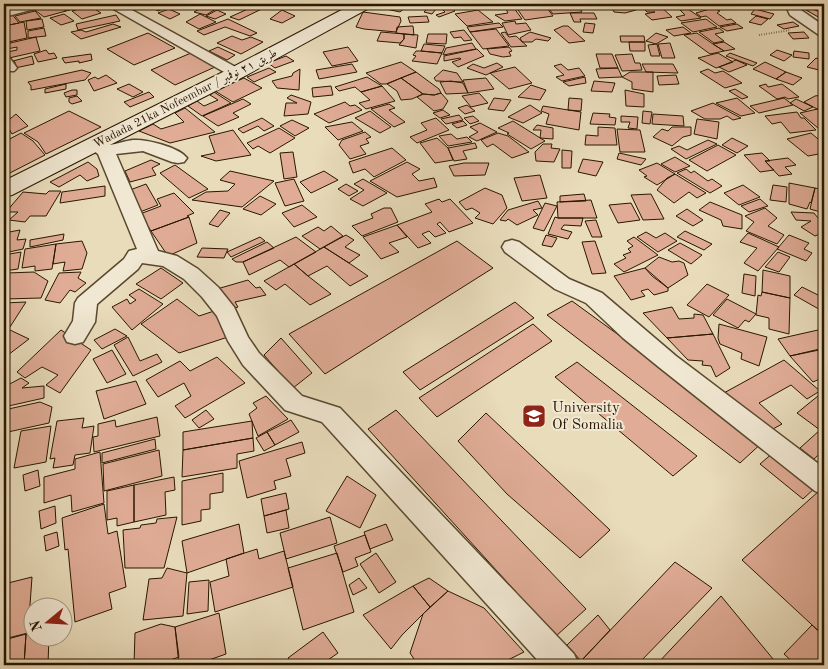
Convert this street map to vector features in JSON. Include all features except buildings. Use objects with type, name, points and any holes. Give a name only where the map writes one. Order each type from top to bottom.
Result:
[{"type":"street","points":[[4,13],[37,4]]},
{"type":"street","points":[[112,4],[236,73]]},
{"type":"street","name":"Wadada 21ka Nofeembar / طريق ٢١ نوفمبر","points":[[4,190],[100,148],[365,4]]},
{"type":"street","points":[[791,4],[795,12],[824,32]]},
{"type":"street","points":[[149,256],[144,240],[100,148],[128,144],[144,145],[178,158]]},
{"type":"street","points":[[512,247],[562,284],[594,298],[631,332],[668,362],[824,483]]},
{"type":"street","points":[[75,336],[84,322],[86,303],[89,299],[132,264],[136,256],[149,256],[170,261],[191,274],[210,292],[226,312],[239,341],[251,359],[294,403],[331,415],[563,665]]},
{"type":"place","name":"University Of Somalia","points":[[534,416]]}]
